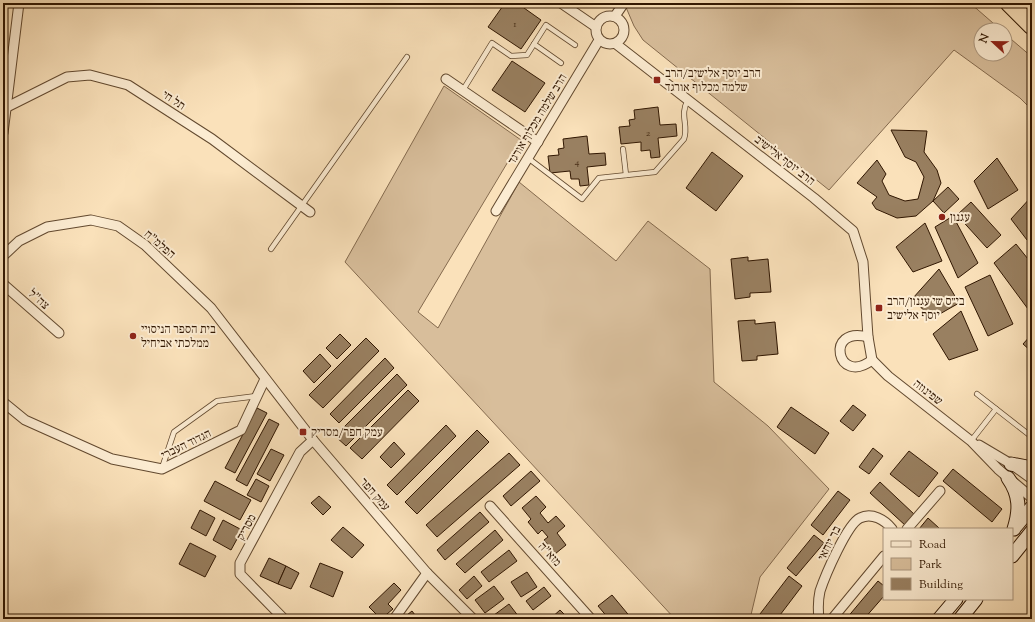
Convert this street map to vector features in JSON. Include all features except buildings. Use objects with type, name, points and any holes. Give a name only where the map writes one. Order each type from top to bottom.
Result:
[{"type":"highway","points":[[1009,3],[1032,26]]},
{"type":"highway","points":[[1020,3],[1032,13]]},
{"type":"main road","points":[[1011,464],[1032,468]]},
{"type":"main road","points":[[1008,478],[1018,501],[1018,513],[1013,530]]},
{"type":"main road","points":[[1013,530],[1032,507]]},
{"type":"main road","points":[[1013,555],[1032,531]]},
{"type":"main road","points":[[939,619],[955,600]]},
{"type":"main road","points":[[960,619],[975,600]]},
{"type":"street","points":[[3,133],[19,3]]},
{"type":"street","points":[[561,3],[596,27]]},
{"type":"street","points":[[615,16],[624,3]]},
{"type":"street","points":[[605,16],[615,16],[622,23],[624,32],[623,37],[616,44],[607,45],[599,40],[595,32],[596,27],[600,19],[605,16]]},
{"type":"street","name":"הרב שלמה מכלוף אורגד","points":[[496,211],[599,40]]},
{"type":"street","name":"הרב יוסף אלישיב","points":[[616,44],[814,198],[853,231],[863,262],[868,337]]},
{"type":"street","name":"תל חי","points":[[7,106],[68,77],[90,75],[128,85],[212,139],[310,212]]},
{"type":"street","points":[[446,79],[538,142]]},
{"type":"street","name":"הפלמ\"ח","points":[[3,256],[19,241],[47,227],[91,220],[118,226],[145,245],[211,308],[265,379]]},
{"type":"street","name":"צה\"ל","points":[[3,284],[58,333]]},
{"type":"street","points":[[857,334],[868,337],[872,360],[862,367],[852,367],[843,362],[840,346],[847,337],[857,334]]},
{"type":"street","name":"שפינוזה","points":[[872,360],[888,376],[971,441],[1008,478],[1032,498]]},
{"type":"street","name":"הגדוד העברי","points":[[3,402],[25,420],[112,459],[162,469],[241,430],[265,379]]},
{"type":"street","name":"עמק חפר","points":[[265,379],[313,440],[427,573],[473,619]]},
{"type":"street","name":"מסריק","points":[[284,619],[240,574],[240,564],[300,452],[313,440]]},
{"type":"street","name":"שפינוזה","points":[[971,441],[1011,464],[1032,479]]},
{"type":"street","points":[[908,528],[940,491]]},
{"type":"street","name":"מזא\"ה","points":[[490,506],[591,619]]},
{"type":"street","name":"בר יוחאי","points":[[819,619],[818,606],[820,592],[834,558],[851,527],[860,518],[871,515],[886,521],[891,528]]},
{"type":"street","points":[[832,619],[883,557]]},
{"type":"street","points":[[394,619],[427,573]]},
{"type":"lane","points":[[463,90],[492,43],[511,56],[527,55],[546,25],[575,44]]},
{"type":"lane","points":[[534,44],[561,62]]},
{"type":"lane","points":[[271,249],[407,57]]},
{"type":"lane","points":[[528,158],[582,199],[599,178],[655,172],[684,139],[683,111],[688,100]]},
{"type":"lane","points":[[623,148],[626,175]]},
{"type":"lane","points":[[977,394],[1032,437]]},
{"type":"lane","points":[[162,469],[174,432],[217,401],[258,396]]},
{"type":"lane","points":[[971,441],[996,409]]},
{"type":"green space","points":[[627,3],[970,3],[992,22],[973,22],[973,62],[1013,62],[1013,41],[1032,57],[1032,110],[1020,98],[954,50],[829,190],[643,40],[634,26],[625,5]]},
{"type":"green space","points":[[444,86],[521,140],[418,312],[438,328],[519,182],[616,261],[648,221],[710,269],[714,382],[768,426],[829,489],[760,577],[750,619],[675,619],[345,262]]},
{"type":"place","name":"הרב יוסף אלישיב/הרב שלמה מכלוף אורגד","points":[[657,80]]},
{"type":"place","name":"עגנון","points":[[942,217]]},
{"type":"place","name":"בי״ס שי עגנון/הרב יוסף אלישיב","points":[[879,308]]},
{"type":"place","name":"בית הספר הניסויי ממלכתי אביחיל","points":[[133,336]]},
{"type":"place","name":"עמק חפר/מסריק","points":[[303,432]]}]
